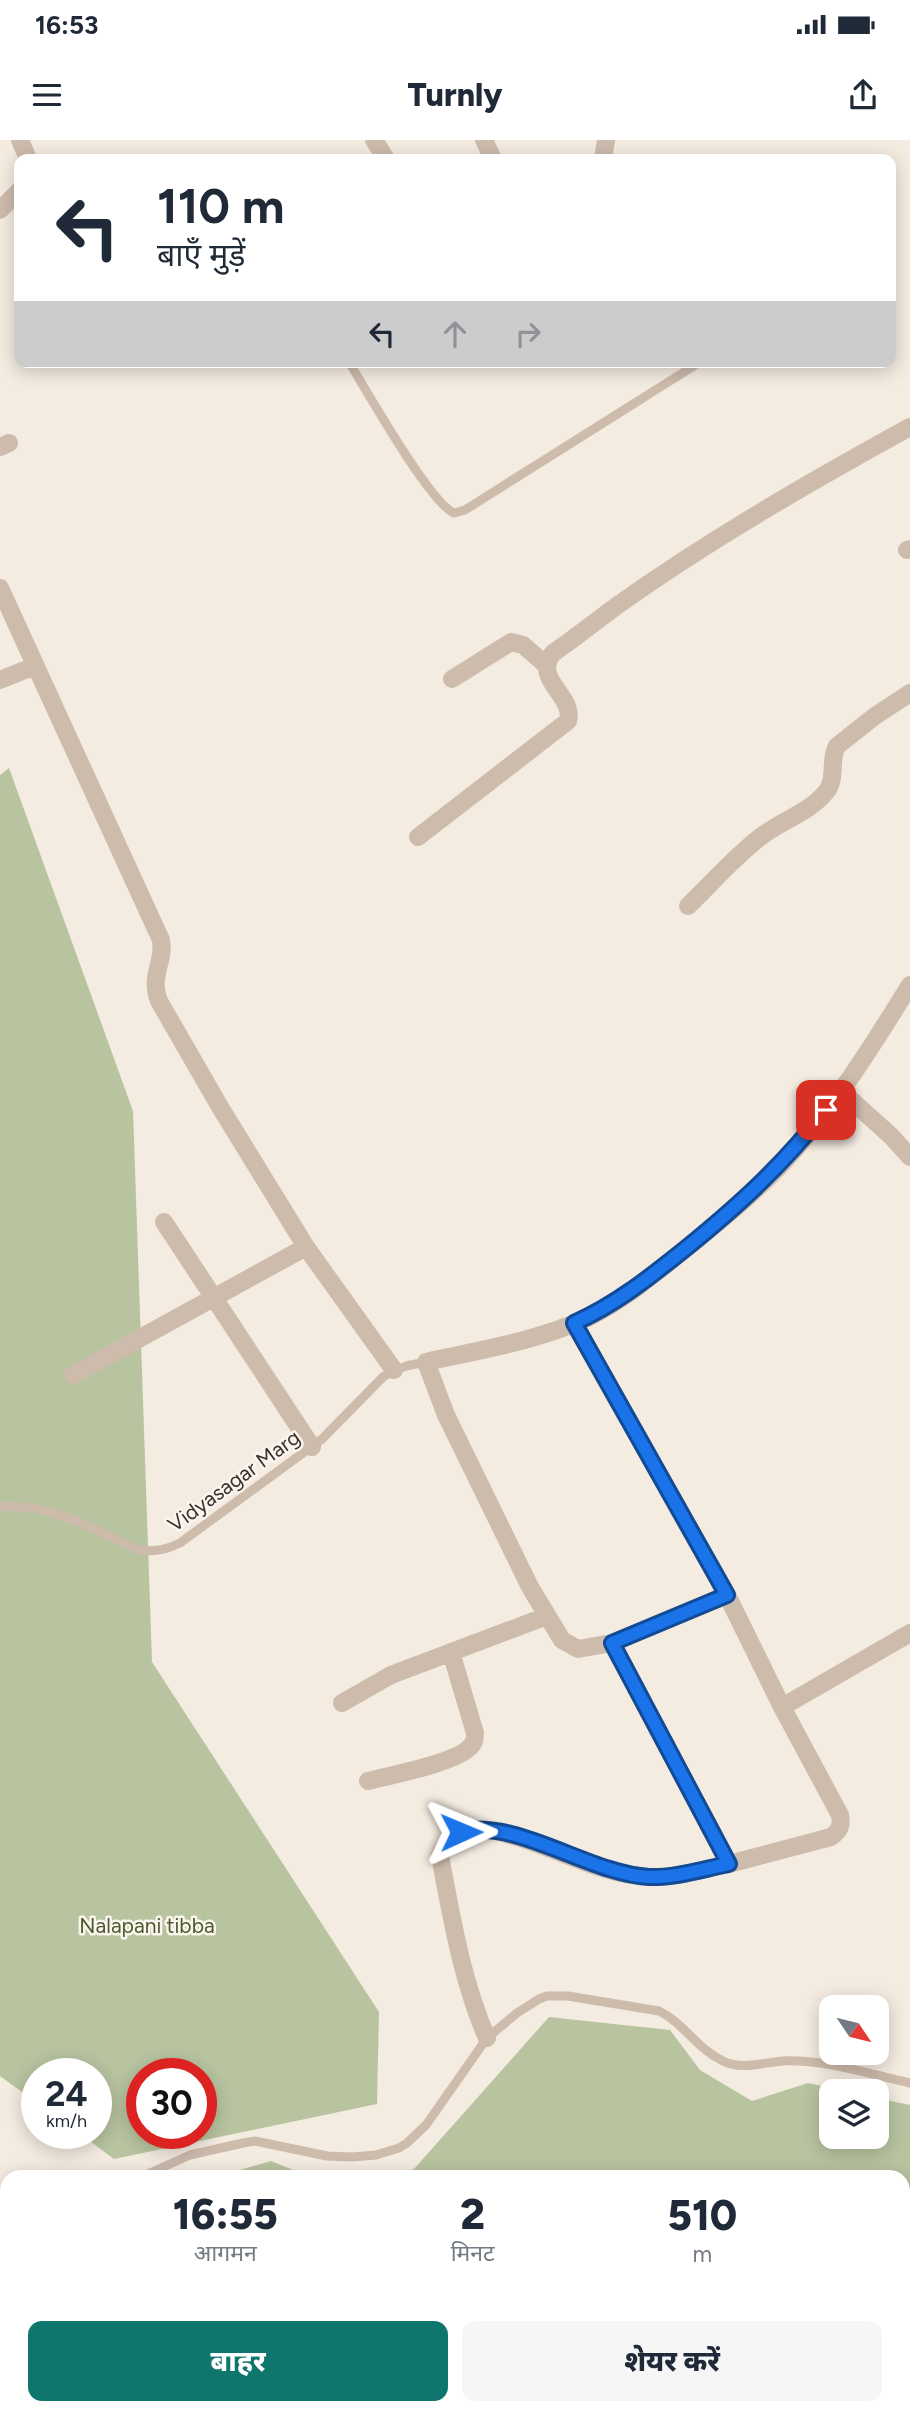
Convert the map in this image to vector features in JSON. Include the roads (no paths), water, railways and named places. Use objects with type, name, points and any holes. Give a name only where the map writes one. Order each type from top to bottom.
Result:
[{"type":"street","points":[[0,210],[14,196]]},
{"type":"street","points":[[418,837],[568,722],[570,714],[567,707],[546,671],[546,665],[553,653],[618,605],[721,537],[812,481],[910,427]]},
{"type":"street","points":[[0,588],[161,940],[162,951],[154,982],[159,1001],[306,1247],[394,1370]]},
{"type":"street","points":[[452,679],[511,642],[523,645],[546,665]]},
{"type":"street","points":[[0,680],[35,666]]},
{"type":"street","points":[[688,906],[765,833],[807,808],[825,793],[832,780],[837,746],[874,716],[910,693]]},
{"type":"street","points":[[727,1595],[612,1643],[578,1649],[562,1640],[530,1587],[446,1415],[426,1362],[498,1346],[574,1323],[615,1301],[651,1276],[749,1196],[781,1165],[840,1090],[910,985]]},
{"type":"street","points":[[840,1090],[910,1157]]},
{"type":"street","points":[[164,1222],[312,1447]]},
{"type":"street","points":[[73,1375],[306,1247]]},
{"type":"street","points":[[487,2038],[461,1962],[440,1855],[451,1839],[461,1832],[475,1829],[500,1832],[605,1869],[648,1877],[669,1876],[729,1864],[831,1837],[840,1829],[840,1815],[782,1707],[727,1595],[574,1323]]},
{"type":"street","points":[[342,1703],[391,1675],[547,1616]]},
{"type":"street","points":[[782,1707],[910,1633]]},
{"type":"street","points":[[612,1643],[729,1864]]},
{"type":"street","points":[[368,1781],[456,1757],[471,1748],[475,1742],[451,1652]]},
{"type":"lane","points":[[353,368],[423,480],[446,509],[454,513],[465,510],[690,368]]},
{"type":"lane","name":"Vidyasagar Marg","points":[[0,1507],[16,1505],[47,1511],[138,1550],[163,1550],[180,1543],[312,1447],[336,1427],[376,1384],[394,1370],[426,1362]]},
{"type":"lane","points":[[157,2170],[190,2155],[256,2141],[327,2156],[376,2155],[398,2148],[426,2125],[487,2038],[517,2013],[547,1996],[568,1996],[660,2011],[671,2017],[703,2048],[723,2062],[731,2064],[794,2060],[910,2083]]},
{"type":"park label","name":"Nalapani tibba","points":[[147,1926]]}]
